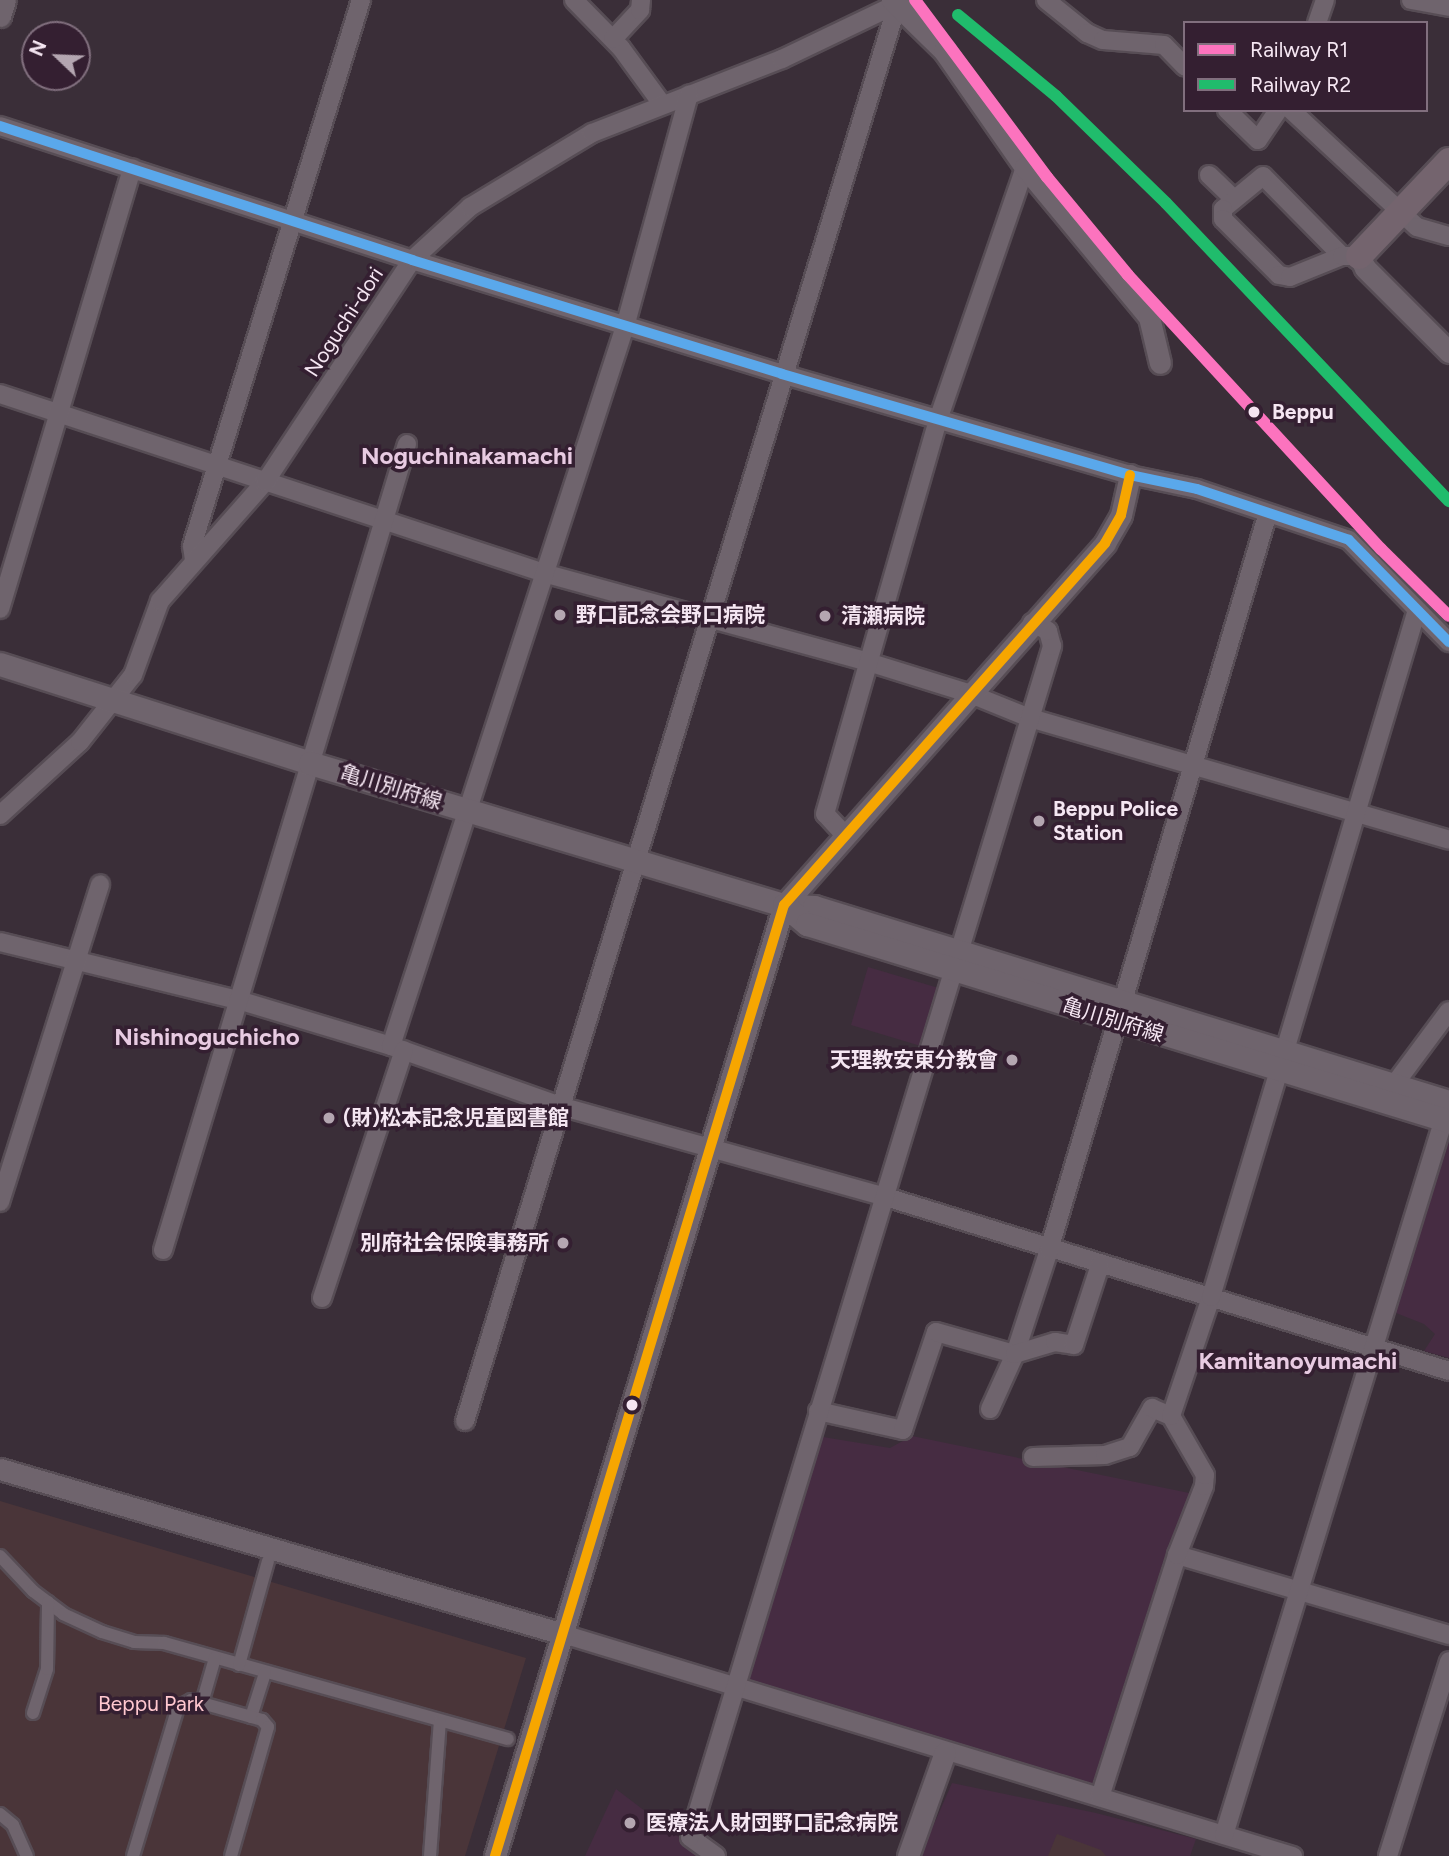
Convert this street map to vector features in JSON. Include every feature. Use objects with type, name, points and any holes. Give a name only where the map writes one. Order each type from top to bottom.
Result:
[{"type":"main road","points":[[1350,256],[1400,213],[1449,161]]},
{"type":"main road","name":"亀川別府線","points":[[0,664],[310,763],[784,905],[814,907],[956,961],[1119,1013],[1448,1111]]},
{"type":"main road","name":"亀川別府線","points":[[1282,1062],[1394,1085],[1448,1111]]},
{"type":"street","points":[[0,16],[5,0]]},
{"type":"street","points":[[194,560],[192,547],[219,467],[361,0]]},
{"type":"street","points":[[574,0],[613,39],[662,104]]},
{"type":"street","points":[[613,39],[640,10],[641,0]]},
{"type":"street","points":[[1046,0],[1087,33],[1103,40],[1164,45],[1183,65]]},
{"type":"street","points":[[1318,21],[1325,0]]},
{"type":"street","points":[[1412,0],[1449,6]]},
{"type":"street","points":[[465,1420],[706,617],[897,2],[944,51],[1025,167],[1149,317],[1160,363]]},
{"type":"street","name":"Noguchi-dori","points":[[0,815],[41,781],[133,675],[160,601],[265,482],[412,260],[470,207],[592,133],[782,59],[897,2]]},
{"type":"street","points":[[322,1297],[470,811],[626,323],[689,95]]},
{"type":"street","points":[[1229,112],[1258,140],[1277,112]]},
{"type":"street","points":[[1292,112],[1417,227],[1449,236]]},
{"type":"street","points":[[0,126],[412,260],[626,323],[782,374],[939,417],[1130,475],[1197,489],[1252,506],[1268,516],[1349,540],[1449,642]]},
{"type":"street","points":[[843,833],[825,814],[939,417],[1025,167]]},
{"type":"street","points":[[0,609],[57,411],[132,168]]},
{"type":"street","points":[[1209,175],[1234,199]]},
{"type":"street","points":[[1350,256],[1290,277],[1279,275],[1223,219],[1223,209],[1263,176],[1365,268],[1449,352]]},
{"type":"street","points":[[0,394],[547,574],[868,662],[968,693],[1030,718],[1449,840]]},
{"type":"street","points":[[163,1250],[407,444]]},
{"type":"street","points":[[495,1856],[784,905],[843,833],[1105,543],[1121,515],[1130,475]]},
{"type":"street","points":[[990,1409],[1015,1354],[1049,1250],[1192,763],[1268,516]]},
{"type":"street","points":[[1171,1416],[1211,1297],[1417,610]]},
{"type":"street","points":[[716,1856],[690,1837],[1052,646],[1048,631],[1032,623]]},
{"type":"street","points":[[0,1202],[100,884]]},
{"type":"street","points":[[0,942],[74,963],[238,1000],[398,1048],[560,1105],[712,1145],[886,1197],[1049,1250],[1449,1371]]},
{"type":"street","points":[[1394,1085],[1449,1011]]},
{"type":"street","points":[[1224,1835],[1448,1111]]},
{"type":"street","points":[[818,1411],[903,1430],[936,1332],[1015,1354],[1055,1342],[1074,1345],[1100,1265]]},
{"type":"street","points":[[1033,1457],[1105,1455],[1130,1447],[1152,1408],[1171,1416],[1205,1475],[1100,1797]]},
{"type":"street","points":[[0,1469],[563,1634],[1293,1856]]},
{"type":"street","points":[[1177,1555],[1449,1635]]},
{"type":"street","points":[[0,1556],[48,1602],[102,1632],[380,1701],[508,1739]]},
{"type":"street","points":[[239,1665],[268,1561]]},
{"type":"street","points":[[33,1713],[47,1670],[48,1602]]},
{"type":"street","points":[[202,1703],[215,1658]]},
{"type":"street","points":[[1388,1856],[1449,1661]]},
{"type":"street","points":[[251,1717],[265,1673]]},
{"type":"street","points":[[134,1856],[178,1707],[191,1700],[262,1720],[269,1734],[231,1856]]},
{"type":"street","points":[[430,1856],[440,1721]]},
{"type":"street","points":[[908,1856],[946,1752]]},
{"type":"street","points":[[0,1814],[13,1825],[27,1856]]},
{"type":"shaded area","points":[[868,967],[942,989],[924,1047],[851,1025]]},
{"type":"shaded area","points":[[1443,1141],[1449,1142],[1449,1358],[1424,1351],[1435,1334],[1424,1324],[1391,1311]]},
{"type":"shaded area","points":[[912,1436],[1194,1494],[1093,1789],[754,1687],[749,1680],[823,1437],[890,1448]]},
{"type":"shaded area","points":[[952,1783],[1096,1813],[1196,1839],[1190,1856],[920,1856]]},
{"type":"shaded area","name":"医療法人財団野口記念病院","points":[[616,1789],[704,1856],[585,1856]]},
{"type":"green space","name":"Beppu Park","points":[[0,1501],[526,1658],[465,1856],[0,1856]]},
{"type":"green space","points":[[1057,1834],[1101,1850],[1106,1856],[1048,1856]]},
{"type":"rail line","name":"R1","points":[[915,0],[1047,177],[1128,275],[1381,549],[1449,616]]},
{"type":"rail line","name":"R2","points":[[958,15],[1056,96],[1166,203],[1449,501]]},
{"type":"transit line","points":[[0,126],[412,260],[782,374],[1130,475],[1197,489],[1349,540],[1449,642]]},
{"type":"transit line","points":[[495,1856],[784,905],[1105,543],[1121,515],[1130,475]]},
{"type":"place","name":"Beppu","points":[[1254,412]]},
{"type":"place","name":"野口記念会野口病院","points":[[560,615]]},
{"type":"place","name":"清瀬病院","points":[[825,616]]},
{"type":"place","name":"Beppu Police Station","points":[[1039,821]]},
{"type":"place","name":"天理教安東分教會","points":[[1012,1060]]},
{"type":"place","name":"(財)松本記念児童図書館","points":[[329,1118]]},
{"type":"place","name":"別府社会保険事務所","points":[[563,1243]]},
{"type":"place","name":"医療法人財団野口記念病院","points":[[630,1823]]},
{"type":"district","name":"Noguchinakamachi","points":[[467,456]]},
{"type":"district","name":"Nishinoguchicho","points":[[207,1037]]},
{"type":"district","name":"Kamitanoyumachi","points":[[1298,1361]]}]
